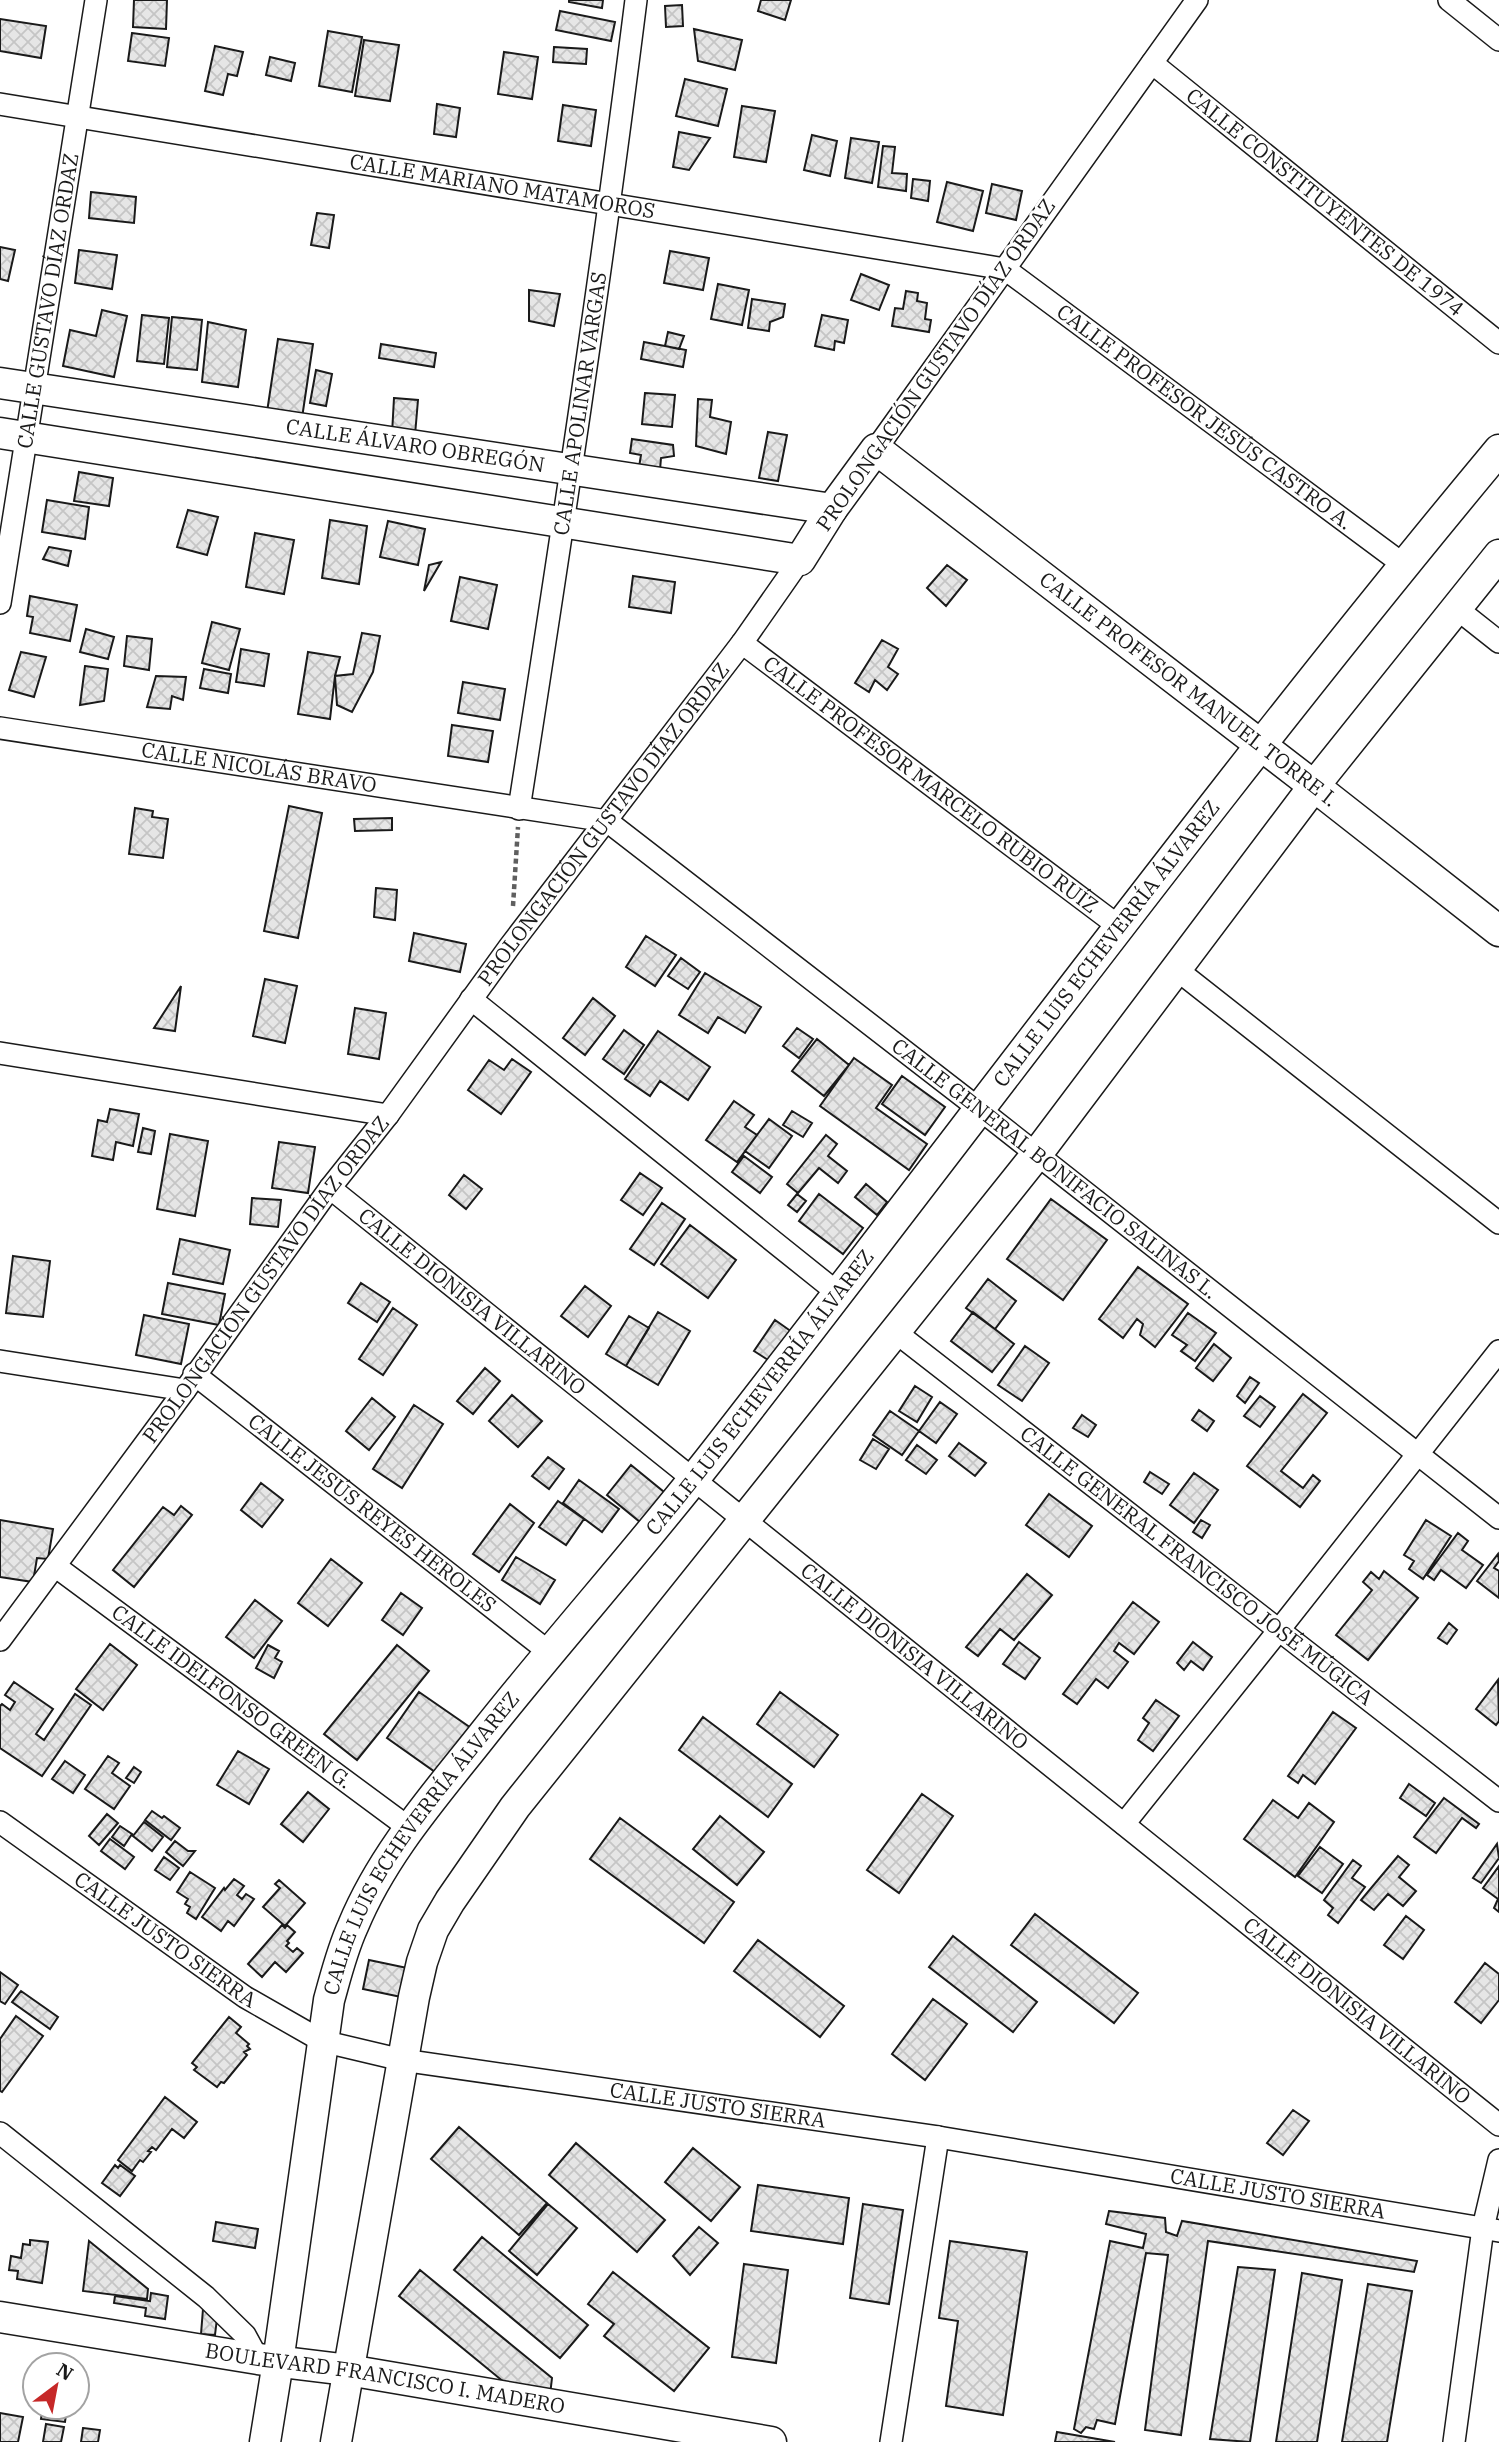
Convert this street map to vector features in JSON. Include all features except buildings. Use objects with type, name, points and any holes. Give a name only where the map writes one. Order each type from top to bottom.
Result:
[{"type":"street","name":"CALLE GUSTAVO DÍAZ ORDAZ","points":[[0,603],[13,436],[34,388],[96,0]]},
{"type":"street","name":"CALLE APOLINAR VARGAS","points":[[519,809],[572,470],[636,0]]},
{"type":"street","name":"PROLONGACIÓN GUSTAVO DÍAZ ORDAZ","points":[[0,1640],[510,946],[742,643],[832,509],[1197,0]]},
{"type":"street","points":[[1449,0],[1499,40]]},
{"type":"street","name":"CALLE CONSTITUYENTES DE 1974","points":[[1152,63],[1499,343]]},
{"type":"street","name":"CALLE MARIANO MATAMOROS","points":[[0,104],[1005,269]]},
{"type":"street","name":"CALLE PROFESOR JESÚS CASTRO A.","points":[[1005,269],[1404,565]]},
{"type":"street","name":"CALLE ÁLVARO OBREGÓN","points":[[0,383],[832,509]]},
{"type":"street","points":[[13,436],[800,560]]},
{"type":"street","name":"CALLE PROFESOR MANUEL TORRE I.","points":[[876,449],[1499,931]]},
{"type":"street","name":"CALLE LUIS ECHEVERRÍA ÁLVAREZ","points":[[265,2442],[268,2360],[329,2000],[341,1956],[355,1921],[378,1877],[409,1828],[549,1652],[694,1479],[839,1294],[978,1108],[1404,565],[1499,450]]},
{"type":"street","points":[[336,2442],[402,2060],[424,1954],[433,1930],[450,1901],[515,1807],[1037,1154],[1314,786],[1499,555]]},
{"type":"street","points":[[1456,608],[1499,642]]},
{"type":"street","name":"CALLE PROFESOR MARCELO RUBIO RUÍZ","points":[[742,643],[1121,928]]},
{"type":"street","name":"CALLE NICOLÁS BRAVO","points":[[0,728],[607,821]]},
{"type":"street","name":"CALLE GENERAL BONIFACIO SALINAS L.","points":[[607,821],[1037,1154],[1499,1518]]},
{"type":"street","points":[[1176,969],[1499,1223]]},
{"type":"street","points":[[471,999],[839,1294]]},
{"type":"street","points":[[0,1053],[388,1115]]},
{"type":"street","name":"CALLE DIONISIA VILLARINO","points":[[330,1188],[1499,2125]]},
{"type":"street","name":"CALLE GENERAL FRANCISCO JOSÉ MÚGICA","points":[[894,1331],[1499,1801]]},
{"type":"street","points":[[1124,1824],[1499,1351]]},
{"type":"street","points":[[0,1362],[190,1382]]},
{"type":"street","name":"CALLE JESÚS REYES HEROLES","points":[[190,1382],[549,1652]]},
{"type":"street","name":"CALLE IDELFONSO GREEN G.","points":[[55,1566],[409,1828]]},
{"type":"street","name":"CALLE JUSTO SIERRA","points":[[0,1822],[245,1997],[322,2042],[402,2060],[938,2137],[1491,2230]]},
{"type":"street","points":[[0,2133],[206,2297],[268,2360]]},
{"type":"street","points":[[891,2442],[938,2137]]},
{"type":"street","points":[[1454,2442],[1491,2230],[1499,2160]]},
{"type":"street","name":"BOULEVARD FRANCISCO I. MADERO","points":[[0,2317],[268,2360],[348,2370],[771,2442]]},
{"type":"path","points":[[510,946],[519,809]]}]
